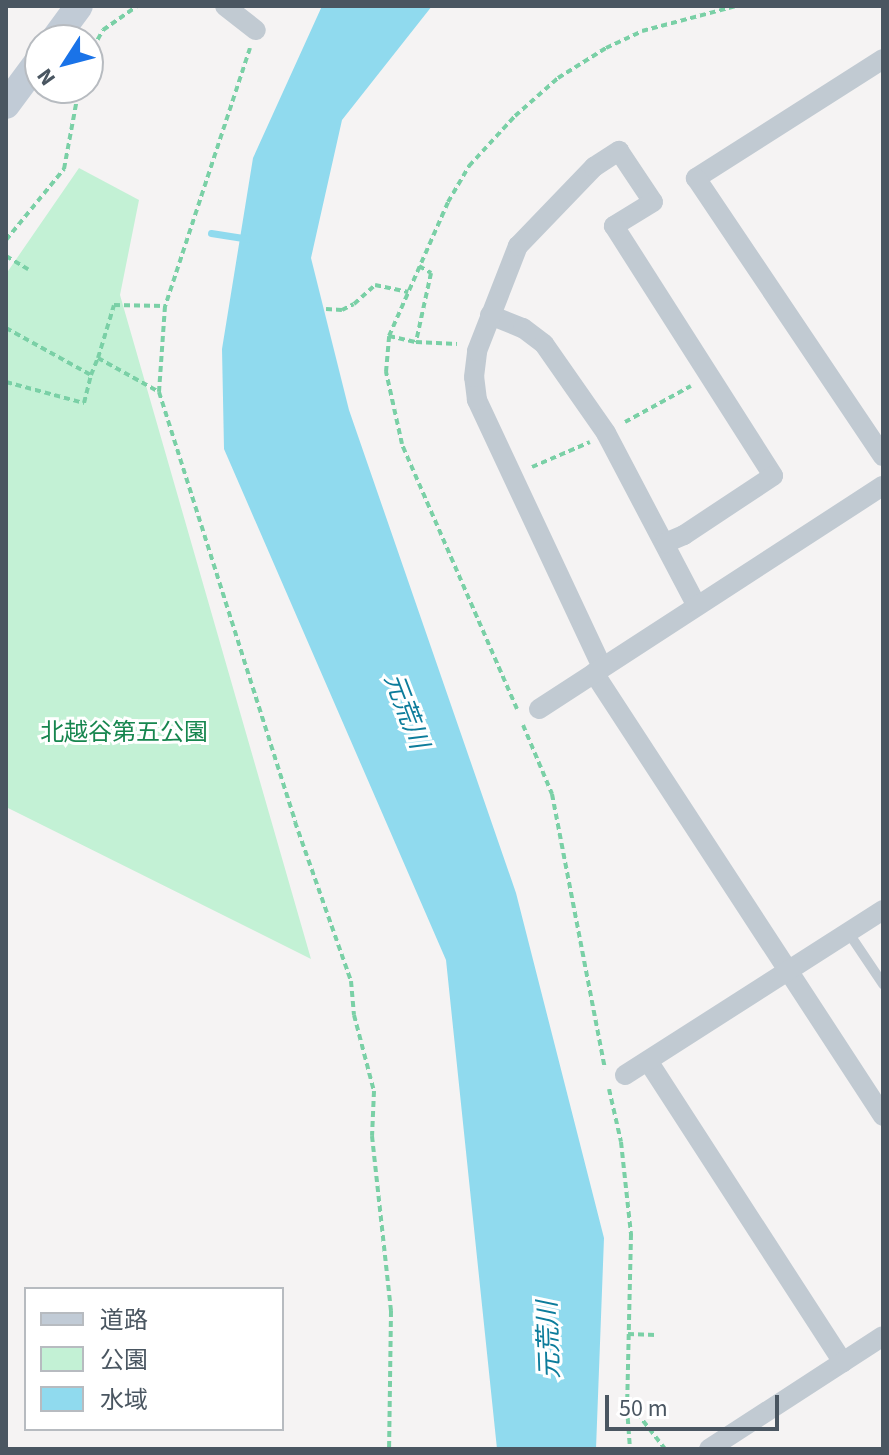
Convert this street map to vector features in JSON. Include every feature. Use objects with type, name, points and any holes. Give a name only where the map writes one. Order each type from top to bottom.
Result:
[{"type":"main road","points":[[66,24],[79,6]]},
{"type":"main road","points":[[6,105],[24,81]]},
{"type":"street","points":[[225,6],[256,30]]},
{"type":"street","points":[[883,59],[696,178],[883,456]]},
{"type":"street","points":[[665,543],[684,535],[773,476],[614,226],[653,202],[619,151],[594,167],[518,246],[477,351],[474,377],[477,400],[598,670],[883,1116]]},
{"type":"street","points":[[490,315],[523,328],[544,344],[606,433],[697,606]]},
{"type":"street","points":[[539,709],[883,486]]},
{"type":"street","points":[[625,1075],[883,910]]},
{"type":"street","points":[[648,1061],[843,1362]]},
{"type":"street","points":[[709,1449],[883,1336]]},
{"type":"lane","points":[[848,932],[883,984]]},
{"type":"path","points":[[104,29],[137,6]]},
{"type":"path","points":[[630,1449],[627,1408],[631,1234],[621,1142],[552,794],[402,444],[386,372],[389,336],[448,202],[469,166],[515,116],[558,78],[606,48],[642,31],[736,6]]},
{"type":"path","points":[[256,30],[189,225],[165,306],[159,392],[295,822],[351,981],[354,1015],[374,1091],[372,1136],[391,1311],[389,1449]]},
{"type":"path","points":[[6,240],[64,169],[76,104]]},
{"type":"path","points":[[6,256],[28,269]]},
{"type":"path","points":[[416,342],[431,273],[419,266]]},
{"type":"path","points":[[326,309],[342,310],[354,304],[375,285],[408,292]]},
{"type":"path","points":[[6,382],[84,403],[114,305],[165,306]]},
{"type":"path","points":[[6,331],[91,375]]},
{"type":"path","points":[[389,336],[416,342],[449,341],[477,351]]},
{"type":"path","points":[[98,358],[159,392]]},
{"type":"path","points":[[628,1334],[656,1335]]},
{"type":"path","points":[[627,1408],[637,1413],[665,1449]]},
{"type":"green space","name":"北越谷第五公園","points":[[79,168],[139,200],[120,295],[311,959],[6,807],[6,274]]},
{"type":"water","name":"元荒川","points":[[322,6],[432,6],[342,120],[311,258],[349,410],[516,893],[604,1238],[596,1449],[497,1449],[446,960],[224,449],[222,349],[253,158]]},
{"type":"waterway","points":[[211,233],[248,239]]}]
